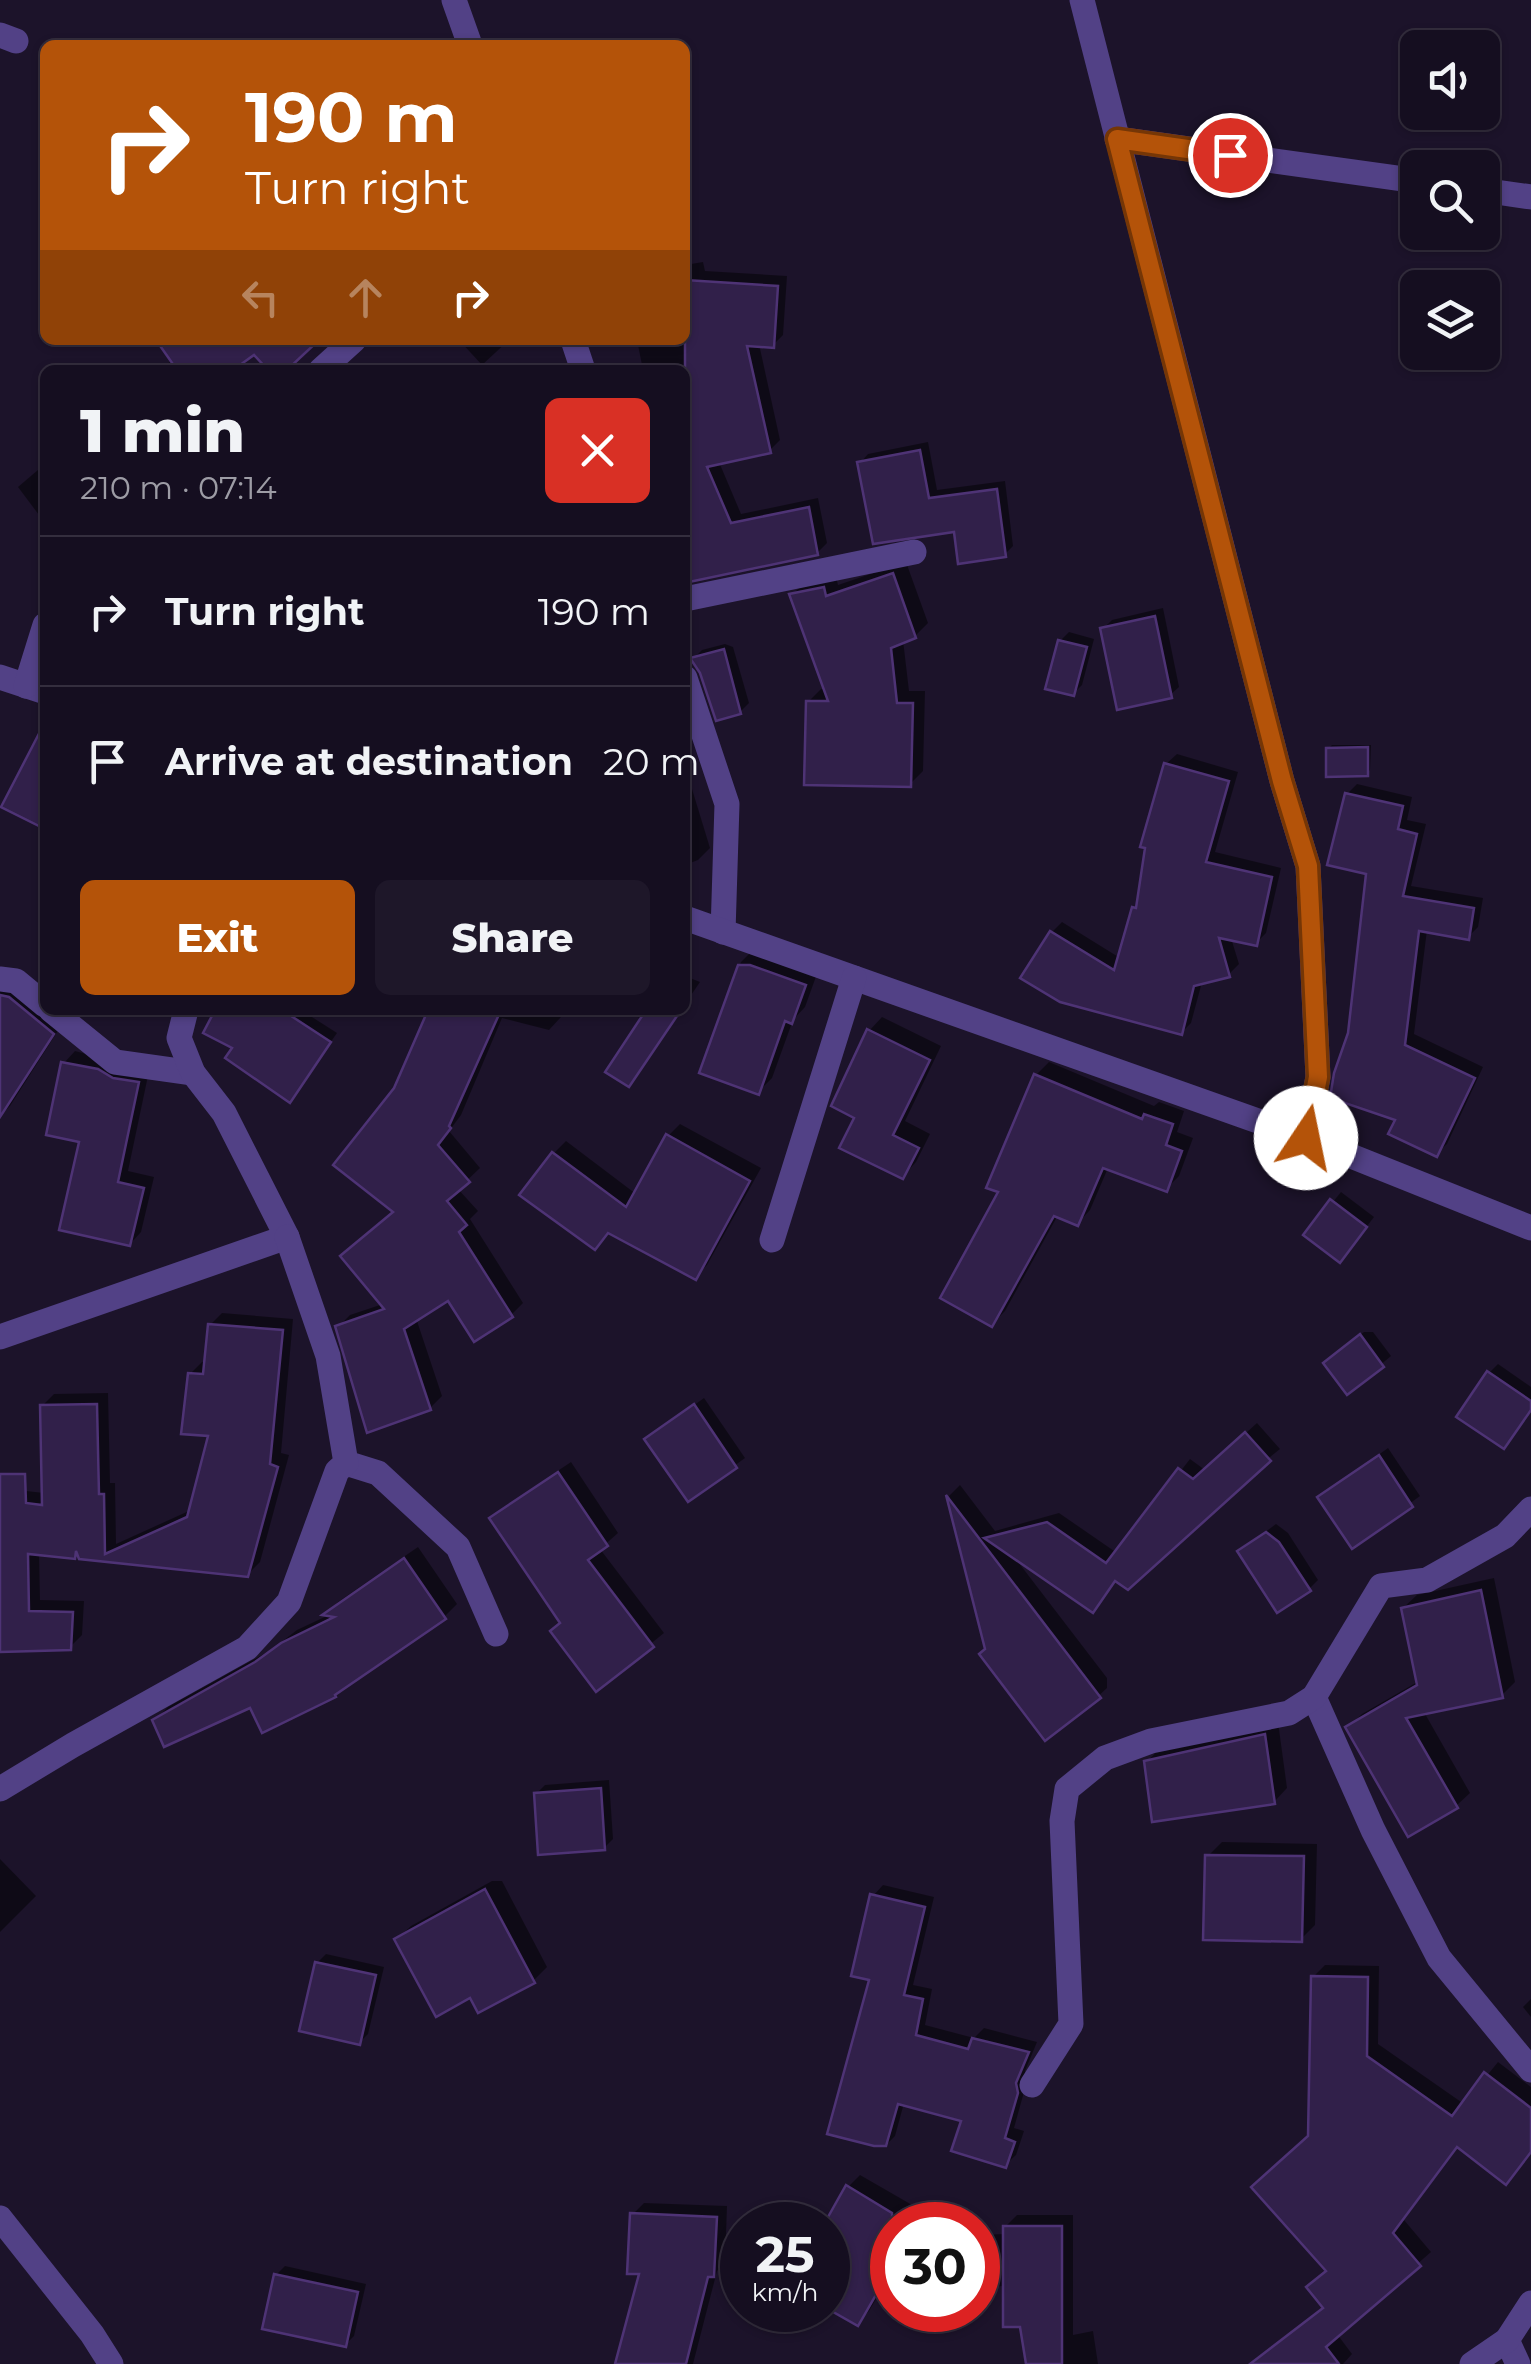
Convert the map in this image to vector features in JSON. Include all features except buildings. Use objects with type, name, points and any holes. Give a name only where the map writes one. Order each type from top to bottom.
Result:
[{"type":"street","points":[[454,0],[468,40]]},
{"type":"street","points":[[1082,0],[1277,762],[1308,866],[1318,1077],[1306,1138]]},
{"type":"street","points":[[1117,139],[1400,178]]},
{"type":"street","points":[[1500,193],[1531,197]]},
{"type":"street","points":[[326,365],[348,345]]},
{"type":"street","points":[[690,598],[914,552]]},
{"type":"street","points":[[0,677],[35,689],[40,657]]},
{"type":"street","points":[[690,693],[727,804],[723,932]]},
{"type":"street","points":[[690,920],[1306,1138],[1531,1228]]},
{"type":"street","points":[[772,1240],[854,978]]},
{"type":"street","points":[[0,979],[16,980],[40,1001]]},
{"type":"street","points":[[58,1015],[114,1062],[192,1072]]},
{"type":"street","points":[[185,1015],[179,1038],[192,1072],[224,1113],[287,1237],[328,1356],[346,1463]]},
{"type":"street","points":[[0,1337],[287,1237]]},
{"type":"street","points":[[346,1463],[378,1473],[458,1547],[496,1634]]},
{"type":"street","points":[[0,1789],[248,1648],[290,1602],[337,1471],[346,1463]]},
{"type":"street","points":[[1032,2085],[1071,2024],[1062,1820],[1066,1788],[1106,1758],[1151,1741],[1289,1713],[1314,1696],[1381,1586],[1426,1580],[1504,1536],[1531,1509]]},
{"type":"street","points":[[1314,1696],[1373,1830],[1438,1958],[1531,2070]]},
{"type":"street","points":[[0,2218],[92,2334],[111,2364]]},
{"type":"street","points":[[1472,2364],[1513,2352],[1531,2304]]},
{"type":"route","points":[[1230,155],[1117,139],[1282,781],[1308,866],[1318,1077],[1306,1138]]}]
